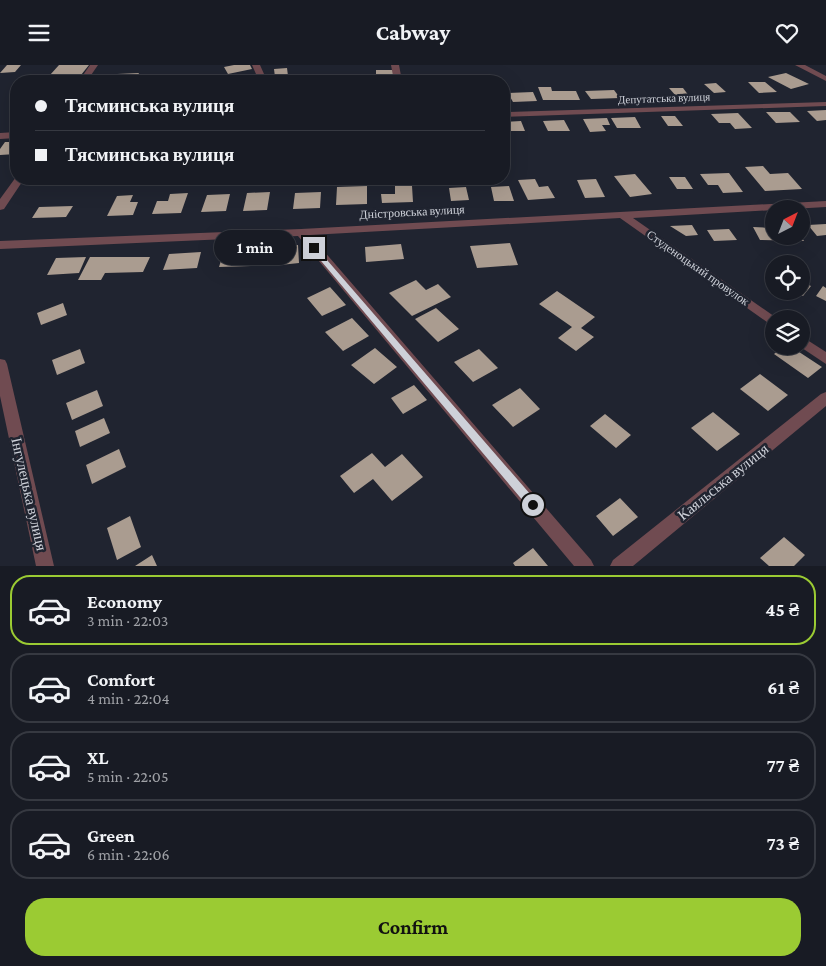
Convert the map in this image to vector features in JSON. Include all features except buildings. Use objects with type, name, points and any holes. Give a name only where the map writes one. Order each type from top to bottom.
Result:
[{"type":"street","points":[[799,65],[826,79]]},
{"type":"street","name":"Депутатська вулиця","points":[[510,115],[826,104]]},
{"type":"street","points":[[0,207],[15,185]]},
{"type":"street","name":"Дністровська вулиця","points":[[0,245],[301,232],[826,204]]},
{"type":"street","name":"Студеноцький провулок","points":[[622,214],[765,316]]},
{"type":"street","points":[[301,232],[585,566]]},
{"type":"street","points":[[810,347],[826,359]]},
{"type":"street","name":"Інгулецька вулиця","points":[[0,364],[45,566]]},
{"type":"street","name":"Каяльська вулиця","points":[[619,566],[826,398]]},
{"type":"route","points":[[314,248],[533,505]]}]
